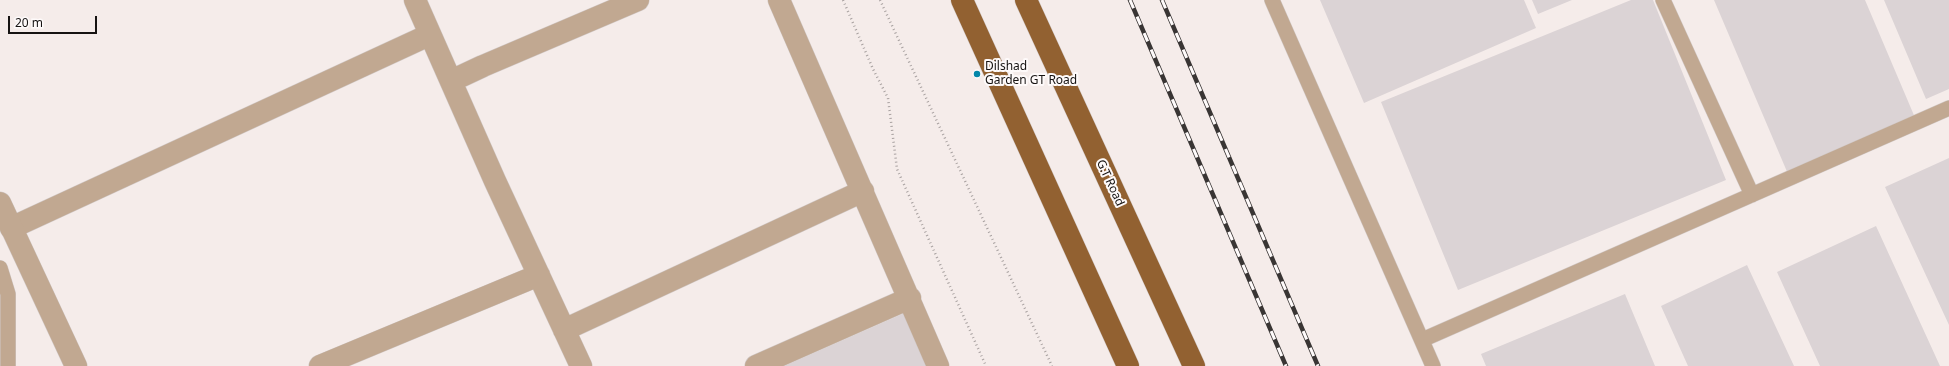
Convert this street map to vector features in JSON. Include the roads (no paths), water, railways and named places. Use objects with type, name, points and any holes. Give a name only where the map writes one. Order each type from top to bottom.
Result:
[{"type":"highway","points":[[962,0],[1128,366]]},
{"type":"highway","name":"G.T Road","points":[[1026,0],[1194,366]]},
{"type":"street","points":[[415,0],[429,35],[581,366]]},
{"type":"street","points":[[451,81],[638,0]]},
{"type":"street","points":[[779,0],[910,298],[938,366]]},
{"type":"street","points":[[12,228],[429,35]]},
{"type":"street","points":[[564,330],[863,191]]},
{"type":"street","points":[[0,203],[76,366]]},
{"type":"street","points":[[320,366],[539,275]]},
{"type":"street","points":[[756,366],[910,298]]},
{"type":"lane","points":[[1272,0],[1433,366]]},
{"type":"lane","points":[[1664,0],[1752,195]]},
{"type":"lane","points":[[1422,340],[1949,108]]},
{"type":"lane","points":[[0,268],[8,294],[8,366]]},
{"type":"railway","points":[[1130,0],[1286,366]]},
{"type":"railway","points":[[1162,0],[1318,366]]},
{"type":"place","name":"Dilshad Garden GT Road","points":[[977,74]]}]
